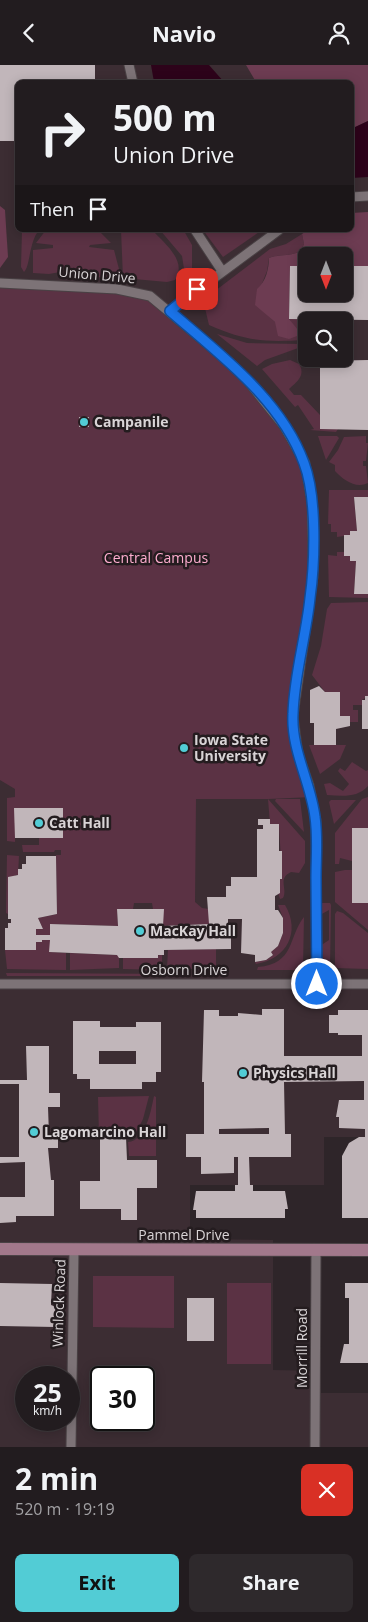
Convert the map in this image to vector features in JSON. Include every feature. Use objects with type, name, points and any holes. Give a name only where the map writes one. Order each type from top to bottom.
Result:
[{"type":"street","points":[[129,65],[132,80]]},
{"type":"street","points":[[354,197],[368,196]]},
{"type":"street","points":[[196,232],[222,271]]},
{"type":"street","points":[[276,232],[170,311],[228,361],[272,409],[296,445],[304,463],[310,485],[312,505],[312,577],[293,716],[298,754],[309,785],[316,820],[317,984]]},
{"type":"street","name":"Union Drive","points":[[0,283],[136,291],[150,296],[170,311]]},
{"type":"street","name":"Osborn Drive","points":[[0,984],[368,984]]},
{"type":"street","name":"Pammel Drive","points":[[0,1249],[368,1250]]},
{"type":"street","name":"Winlock Road","points":[[71,1447],[74,1250]]},
{"type":"street","name":"Morrill Road","points":[[315,1447],[316,1250]]},
{"type":"shaded area","name":"Iowa State University","points":[[0,65],[368,65],[368,1137],[324,1137],[324,1185],[190,1185],[190,1239],[273,1240],[273,1370],[320,1371],[321,1393],[368,1393],[368,1447],[0,1447]]},
{"type":"shaded area","points":[[151,65],[209,65],[222,80],[154,80]]},
{"type":"shaded area","points":[[246,65],[368,65],[368,121],[354,128],[354,80],[255,80]]},
{"type":"shaded area","points":[[368,121],[368,177],[354,178],[354,128]]},
{"type":"shaded area","points":[[0,206],[5,210],[8,257],[0,268]]},
{"type":"shaded area","points":[[368,212],[368,266],[353,266],[353,247],[303,247],[302,234],[305,232],[354,232],[354,213]]},
{"type":"shaded area","points":[[298,252],[298,266],[290,266],[289,319],[298,330],[297,336],[289,339],[278,336],[275,322],[255,305],[257,289],[263,283],[269,258]]},
{"type":"green space","points":[[22,232],[38,232],[33,241],[24,272],[21,267]]},
{"type":"green space","points":[[44,232],[100,232],[111,243],[90,245],[89,247],[114,250],[119,269],[118,278],[93,277],[77,269],[67,268],[60,272],[49,274],[33,273],[33,250],[53,248],[53,245],[36,243]]},
{"type":"green space","points":[[121,232],[154,232],[173,253],[179,266],[175,280],[167,282],[123,278]]},
{"type":"green space","points":[[162,232],[185,232],[192,245],[192,276],[185,275],[182,256]]},
{"type":"green space","points":[[204,232],[259,232],[223,257]]},
{"type":"green space","points":[[302,234],[304,244],[303,247],[298,247],[298,252],[269,258],[267,271],[261,286],[262,310],[275,322],[291,322],[289,319],[298,319],[298,341],[257,340],[235,335],[209,325],[204,304],[207,297],[270,249],[286,244]]},
{"type":"green space","name":"Central Campus","points":[[0,283],[145,293],[228,361],[284,426],[310,485],[313,577],[293,716],[312,797],[196,799],[195,902],[202,908],[209,909],[209,924],[163,926],[163,909],[153,909],[152,903],[134,903],[133,909],[117,909],[118,926],[50,924],[50,935],[36,935],[36,929],[43,929],[38,918],[57,914],[56,855],[61,855],[61,850],[55,850],[54,852],[23,852],[22,845],[39,845],[39,838],[63,838],[63,808],[15,808],[15,842],[7,841],[7,798],[15,797],[15,789],[0,780]]},
{"type":"green space","points":[[217,334],[247,343],[298,344],[298,348],[265,360],[257,366]]},
{"type":"green space","points":[[290,360],[298,364],[302,372],[300,378],[289,389],[294,395],[301,395],[320,415],[320,429],[338,429],[336,432],[310,430],[314,429],[298,405],[295,407],[262,369],[272,364]]},
{"type":"green space","points":[[318,436],[337,436],[339,438],[326,460]]},
{"type":"green space","points":[[366,436],[366,443],[368,443],[366,461],[363,461],[363,466],[366,466],[368,483],[359,485],[350,483],[335,471],[335,465],[329,462],[338,450],[344,437]]},
{"type":"green space","points":[[329,490],[368,490],[368,497],[354,497],[357,531],[351,531],[350,535],[337,537],[337,532],[331,532],[331,524],[328,524]]},
{"type":"green space","points":[[337,552],[344,552],[344,556],[350,556],[350,561],[356,561],[354,594],[368,594],[368,598],[329,597],[328,555],[337,556]]},
{"type":"green space","points":[[368,602],[368,696],[362,700],[362,705],[353,705],[353,710],[358,710],[358,722],[350,722],[350,716],[340,716],[340,692],[325,692],[312,675],[321,646],[327,609],[331,603]]},
{"type":"green space","points":[[309,745],[346,745],[340,759],[320,774]]},
{"type":"green space","points":[[352,762],[366,771],[368,770],[368,786],[359,793],[344,796],[327,795],[324,784],[330,783],[343,791],[349,784],[338,771],[340,768],[345,771]]},
{"type":"green space","points":[[368,797],[368,828],[352,828],[352,861],[340,858],[339,864],[335,864],[335,833],[362,799]]},
{"type":"green space","points":[[268,799],[305,841],[305,863],[299,873],[291,872],[287,875],[284,881],[283,898],[280,899],[278,893],[280,879],[282,879],[279,825],[270,824]]},
{"type":"green space","points":[[276,799],[300,799],[304,832],[275,801]]},
{"type":"green space","points":[[331,800],[356,800],[334,824],[329,802]]},
{"type":"green space","points":[[7,855],[19,856],[18,875],[15,875],[8,914],[6,913]]},
{"type":"green space","points":[[352,870],[352,903],[368,903],[368,930],[335,902],[335,872]]},
{"type":"green space","points":[[320,903],[330,903],[331,905],[330,969],[322,968],[320,946],[329,940],[329,910],[320,915]]},
{"type":"green space","points":[[278,905],[285,905],[290,915],[292,925],[288,943],[276,956],[267,961],[256,964],[255,962],[266,960],[273,955],[271,952],[278,946],[283,933],[283,918]]},
{"type":"green space","points":[[337,911],[343,913],[368,933],[368,969],[335,968],[335,914]]},
{"type":"green space","points":[[304,917],[303,968],[296,970],[257,970],[258,967],[279,961],[285,955]]},
{"type":"green space","points":[[50,940],[50,952],[66,953],[66,970],[7,969],[5,950],[36,950],[36,942]]},
{"type":"green space","points":[[216,949],[216,970],[167,968],[168,950]]},
{"type":"green space","points":[[70,953],[119,955],[119,968],[70,970]]},
{"type":"green space","points":[[162,955],[162,970],[123,969],[123,958]]},
{"type":"green space","points":[[6,973],[185,974],[184,976],[7,976]]},
{"type":"green space","points":[[149,1096],[143,1119],[135,1135],[99,1136],[98,1097]]},
{"type":"green space","points":[[154,1096],[156,1097],[156,1156],[129,1156],[128,1142],[139,1136],[147,1124]]},
{"type":"green space","points":[[93,1276],[174,1276],[174,1328],[93,1327]]},
{"type":"green space","points":[[227,1283],[271,1283],[271,1364],[227,1364]]},
{"type":"building","points":[[0,65],[95,65],[95,80],[15,80],[15,141],[0,141]]},
{"type":"building","points":[[290,266],[298,266],[298,303],[352,303],[353,266],[368,266],[368,320],[353,320],[353,312],[298,312],[298,319],[289,319]]},
{"type":"building","points":[[353,360],[368,360],[368,430],[320,429],[320,367],[353,367]]},
{"type":"building","name":"Campanile","points":[[79,417],[89,417],[89,427],[79,427]]},
{"type":"building","points":[[354,497],[368,497],[368,594],[354,594],[356,561],[350,561],[350,556],[344,556],[344,535],[350,535],[350,531],[357,531]]},
{"type":"building","points":[[319,686],[325,692],[340,692],[340,716],[350,716],[350,726],[336,729],[336,745],[314,745],[314,723],[310,723],[310,690]]},
{"type":"building","points":[[365,696],[368,696],[368,729],[362,729],[362,700],[365,700]]},
{"type":"building","name":"Catt Hall","points":[[14,808],[63,808],[63,838],[15,838]]},
{"type":"building","points":[[258,819],[270,819],[270,824],[279,824],[279,851],[282,851],[282,879],[280,879],[280,893],[275,896],[275,910],[278,910],[283,918],[283,933],[278,946],[271,952],[273,955],[266,960],[255,962],[255,955],[241,953],[242,919],[228,919],[228,924],[231,923],[231,949],[164,950],[164,955],[158,955],[158,958],[119,958],[117,955],[49,952],[50,940],[42,940],[42,942],[36,942],[36,950],[5,950],[5,928],[8,928],[8,923],[11,923],[11,919],[8,919],[8,877],[18,875],[18,869],[22,869],[22,864],[26,864],[26,856],[56,856],[57,914],[38,918],[43,929],[36,929],[36,935],[50,935],[50,924],[118,926],[117,909],[164,909],[163,926],[209,924],[207,897],[226,897],[226,886],[231,886],[231,877],[257,877],[257,829],[263,829],[263,825],[258,825]]},
{"type":"building","points":[[352,828],[368,828],[368,903],[352,903]]},
{"type":"building","points":[[262,1009],[284,1009],[284,1056],[362,1056],[362,1035],[329,1033],[329,1015],[338,1015],[338,1010],[368,1010],[368,1218],[342,1218],[342,1156],[349,1143],[359,1137],[365,1137],[365,1129],[339,1128],[339,1117],[336,1117],[339,1100],[364,1100],[364,1081],[284,1082],[285,1134],[291,1134],[291,1157],[249,1157],[250,1185],[253,1185],[253,1191],[285,1191],[288,1209],[285,1209],[285,1218],[196,1218],[196,1210],[193,1210],[196,1191],[235,1191],[235,1185],[238,1185],[238,1157],[234,1157],[234,1173],[201,1174],[201,1157],[186,1157],[186,1134],[204,1134],[204,1082],[202,1082],[204,1010],[219,1010],[219,1016],[238,1016],[238,1013],[262,1015]],"holes":[[[269,1128],[269,1134],[219,1134],[219,1129]]]},
{"type":"building","points":[[73,1021],[100,1021],[100,1027],[136,1027],[136,1022],[161,1022],[161,1072],[156,1072],[156,1082],[142,1082],[142,1089],[90,1089],[90,1079],[77,1079],[77,1074],[73,1074]],"holes":[[[99,1051],[136,1051],[136,1064],[99,1064]]]},
{"type":"building","name":"Lagomarcino Hall","points":[[26,1046],[49,1046],[49,1093],[60,1093],[60,1107],[48,1107],[49,1135],[58,1135],[58,1148],[48,1148],[51,1180],[54,1180],[54,1216],[16,1216],[16,1222],[0,1223],[0,1197],[25,1197],[25,1162],[0,1163],[0,1157],[19,1157],[19,1084],[0,1084],[0,1080],[27,1080]]},
{"type":"building","points":[[100,1137],[126,1137],[127,1160],[157,1160],[157,1188],[137,1188],[137,1220],[121,1220],[121,1209],[80,1209],[80,1181],[100,1181]]},
{"type":"building","points":[[0,1283],[52,1284],[51,1305],[56,1307],[55,1327],[0,1326]]},
{"type":"building","points":[[345,1283],[368,1283],[368,1363],[340,1363],[344,1344],[349,1344],[349,1298],[345,1298]]},
{"type":"building","points":[[187,1298],[214,1298],[214,1341],[187,1341]]},
{"type":"place","name":"Campanile","points":[[84,422]]},
{"type":"place","name":"Iowa State University","points":[[184,748]]},
{"type":"place","name":"Catt Hall","points":[[39,823]]},
{"type":"place","name":"MacKay Hall","points":[[140,931]]},
{"type":"place","name":"Physics Hall","points":[[243,1073]]},
{"type":"place","name":"Lagomarcino Hall","points":[[34,1132]]},
{"type":"route","points":[[197,289],[170,311],[228,361],[272,409],[296,445],[304,463],[310,485],[312,505],[312,577],[293,716],[298,754],[309,785],[316,820],[317,984]]}]
